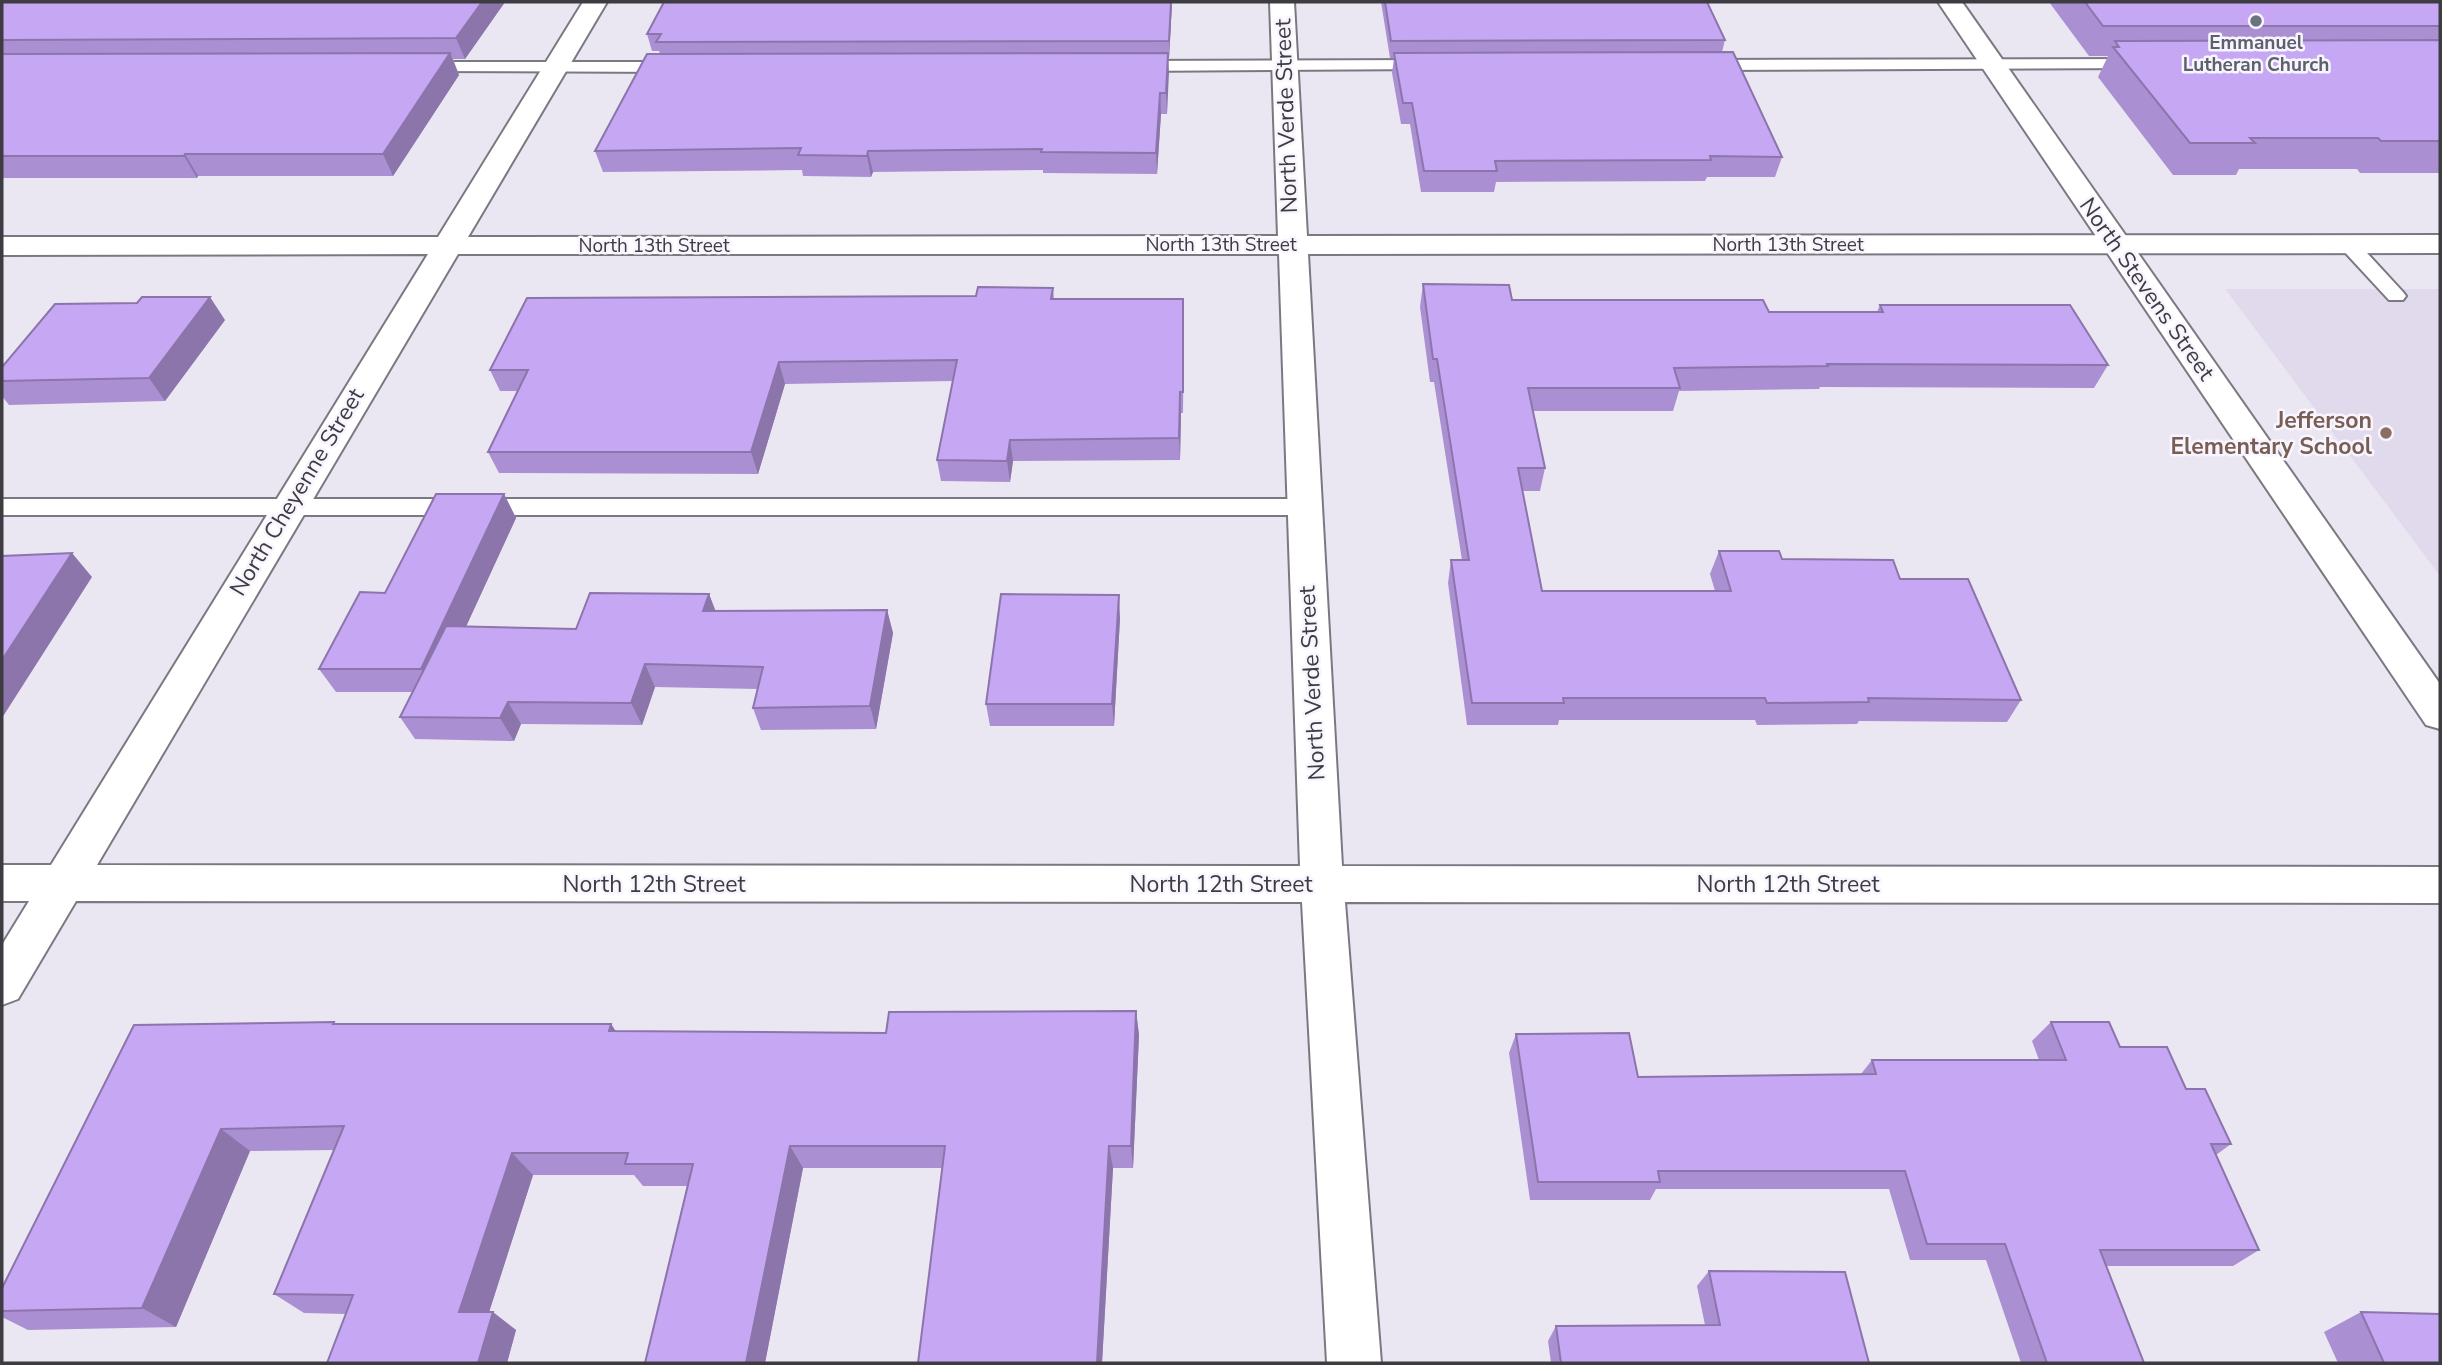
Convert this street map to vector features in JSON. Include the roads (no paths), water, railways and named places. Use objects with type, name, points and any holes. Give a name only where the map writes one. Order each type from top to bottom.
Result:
[{"type":"street","name":"North Cheyenne Street","points":[[2,985],[595,2]]},
{"type":"street","name":"North Verde Street","points":[[1282,2],[1322,884],[1354,1363]]},
{"type":"street","name":"North Stevens Street","points":[[1950,2],[2440,714]]},
{"type":"street","name":"North 13th Street","points":[[2,246],[2440,244]]},
{"type":"street","name":"North 12th Street","points":[[2,883],[2440,884]]},
{"type":"lane","points":[[1687,65],[2161,64]]},
{"type":"lane","points":[[1116,66],[1451,65]]},
{"type":"lane","points":[[405,67],[698,67]]},
{"type":"lane","points":[[2348,244],[2396,296]]},
{"type":"lane","points":[[2,508],[1304,507]]},
{"type":"place","name":"Emmanuel Lutheran Church","points":[[2256,21]]},
{"type":"place","name":"Jefferson Elementary School","points":[[2386,433]]}]
